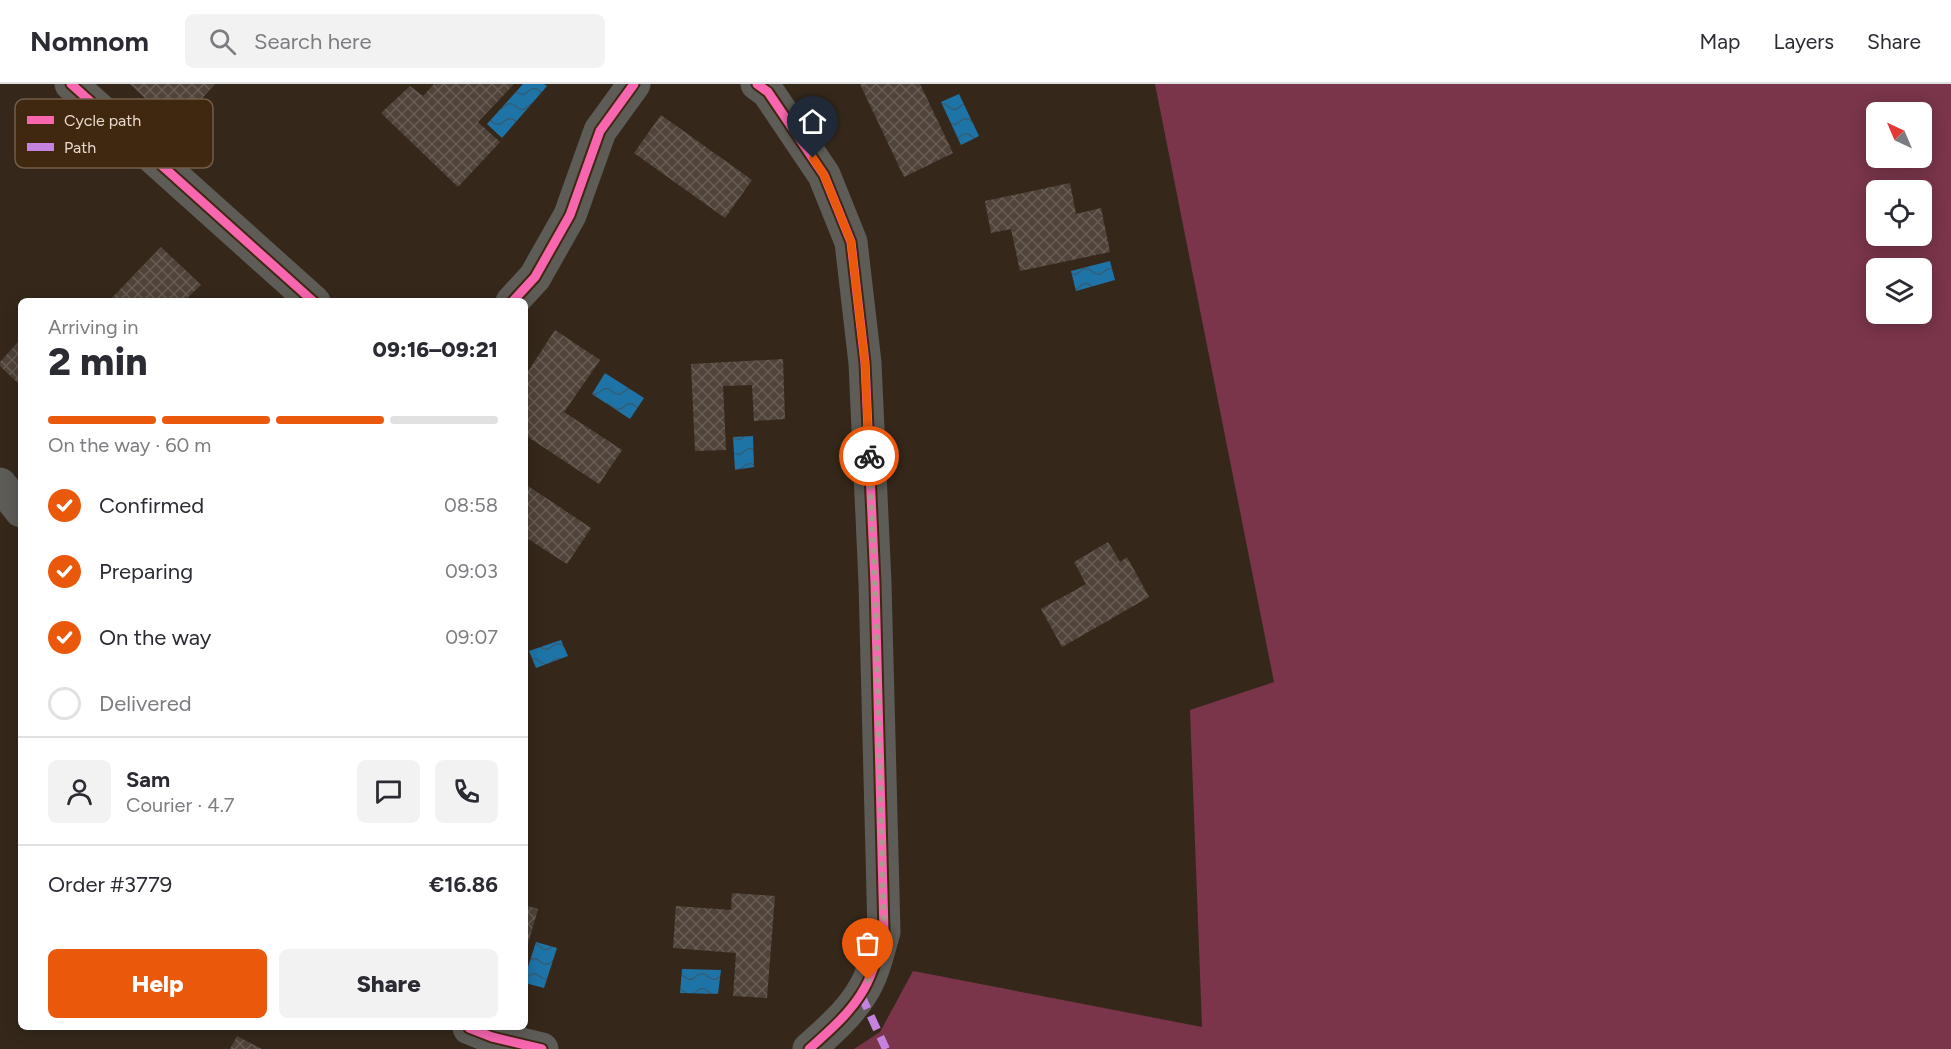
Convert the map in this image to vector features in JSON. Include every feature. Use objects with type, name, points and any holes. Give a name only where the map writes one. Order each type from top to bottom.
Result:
[{"type":"street","points":[[71,84],[88,99]]},
{"type":"street","points":[[516,298],[535,277],[570,215],[600,130],[634,84]]},
{"type":"street","points":[[757,84],[768,92],[824,175],[851,242],[865,363],[875,583],[884,932],[875,964],[861,995],[832,1029],[809,1049]]},
{"type":"street","points":[[165,168],[310,298]]},
{"type":"street","points":[[0,484],[18,507]]},
{"type":"street","points":[[474,1030],[492,1037],[542,1049]]},
{"type":"shaded area","points":[[1155,84],[1951,84],[1951,1049],[854,1049],[880,1032],[913,971],[1202,1027],[1190,710],[1274,682]]},
{"type":"water","points":[[523,84],[547,86],[502,138],[487,124]]},
{"type":"water","points":[[959,94],[979,136],[961,145],[941,102]]},
{"type":"water","points":[[1110,261],[1115,280],[1076,291],[1071,271]]},
{"type":"water","points":[[605,373],[644,398],[630,419],[592,394]]},
{"type":"water","points":[[753,436],[754,467],[735,470],[733,437]]},
{"type":"water","points":[[561,640],[568,656],[536,668],[529,651]]},
{"type":"water","points":[[536,942],[557,948],[544,988],[528,984],[528,967]]},
{"type":"water","points":[[682,969],[721,970],[718,994],[680,993]]},
{"type":"building","points":[[130,84],[215,84],[201,99],[146,99]]},
{"type":"building","points":[[434,84],[514,84],[478,122],[500,142],[458,187],[381,113],[410,86],[423,96]]},
{"type":"building","points":[[860,84],[920,84],[953,153],[904,177]]},
{"type":"building","points":[[661,115],[752,180],[725,218],[634,153]]},
{"type":"building","points":[[1070,183],[1076,214],[1101,208],[1110,252],[1020,271],[1011,229],[991,233],[985,201]]},
{"type":"building","points":[[161,247],[201,285],[187,298],[112,298]]},
{"type":"building","points":[[555,330],[600,360],[564,412],[622,450],[599,484],[528,437],[528,371]]},
{"type":"building","points":[[18,342],[18,383],[0,366],[0,362]]},
{"type":"building","points":[[783,359],[785,419],[754,421],[752,385],[723,386],[726,450],[695,451],[691,364]]},
{"type":"building","points":[[528,486],[591,528],[567,564],[528,539]]},
{"type":"building","points":[[1108,542],[1120,562],[1127,557],[1149,597],[1062,647],[1041,609],[1086,584],[1074,562]]},
{"type":"building","points":[[732,893],[775,896],[767,998],[733,996],[736,953],[673,948],[676,906],[731,910]]},
{"type":"building","points":[[528,906],[538,909],[528,944]]},
{"type":"building","points":[[237,1036],[262,1049],[230,1049]]},
{"type":"marked path","points":[[861,995],[886,1049]]},
{"type":"cycle path","points":[[71,84],[88,99]]},
{"type":"cycle path","points":[[516,298],[535,277],[570,215],[600,131],[634,84]]},
{"type":"cycle path","points":[[757,84],[768,92],[824,175],[851,242],[865,363],[875,583],[884,932],[872,972],[856,1002],[809,1049]]},
{"type":"cycle path","points":[[165,168],[310,298]]},
{"type":"cycle path","points":[[474,1030],[492,1037],[542,1049]]},
{"type":"way so far","points":[[868,980],[884,932],[875,583],[869,456]]},
{"type":"route","points":[[813,158],[824,175],[851,242],[865,363],[869,456]]}]
